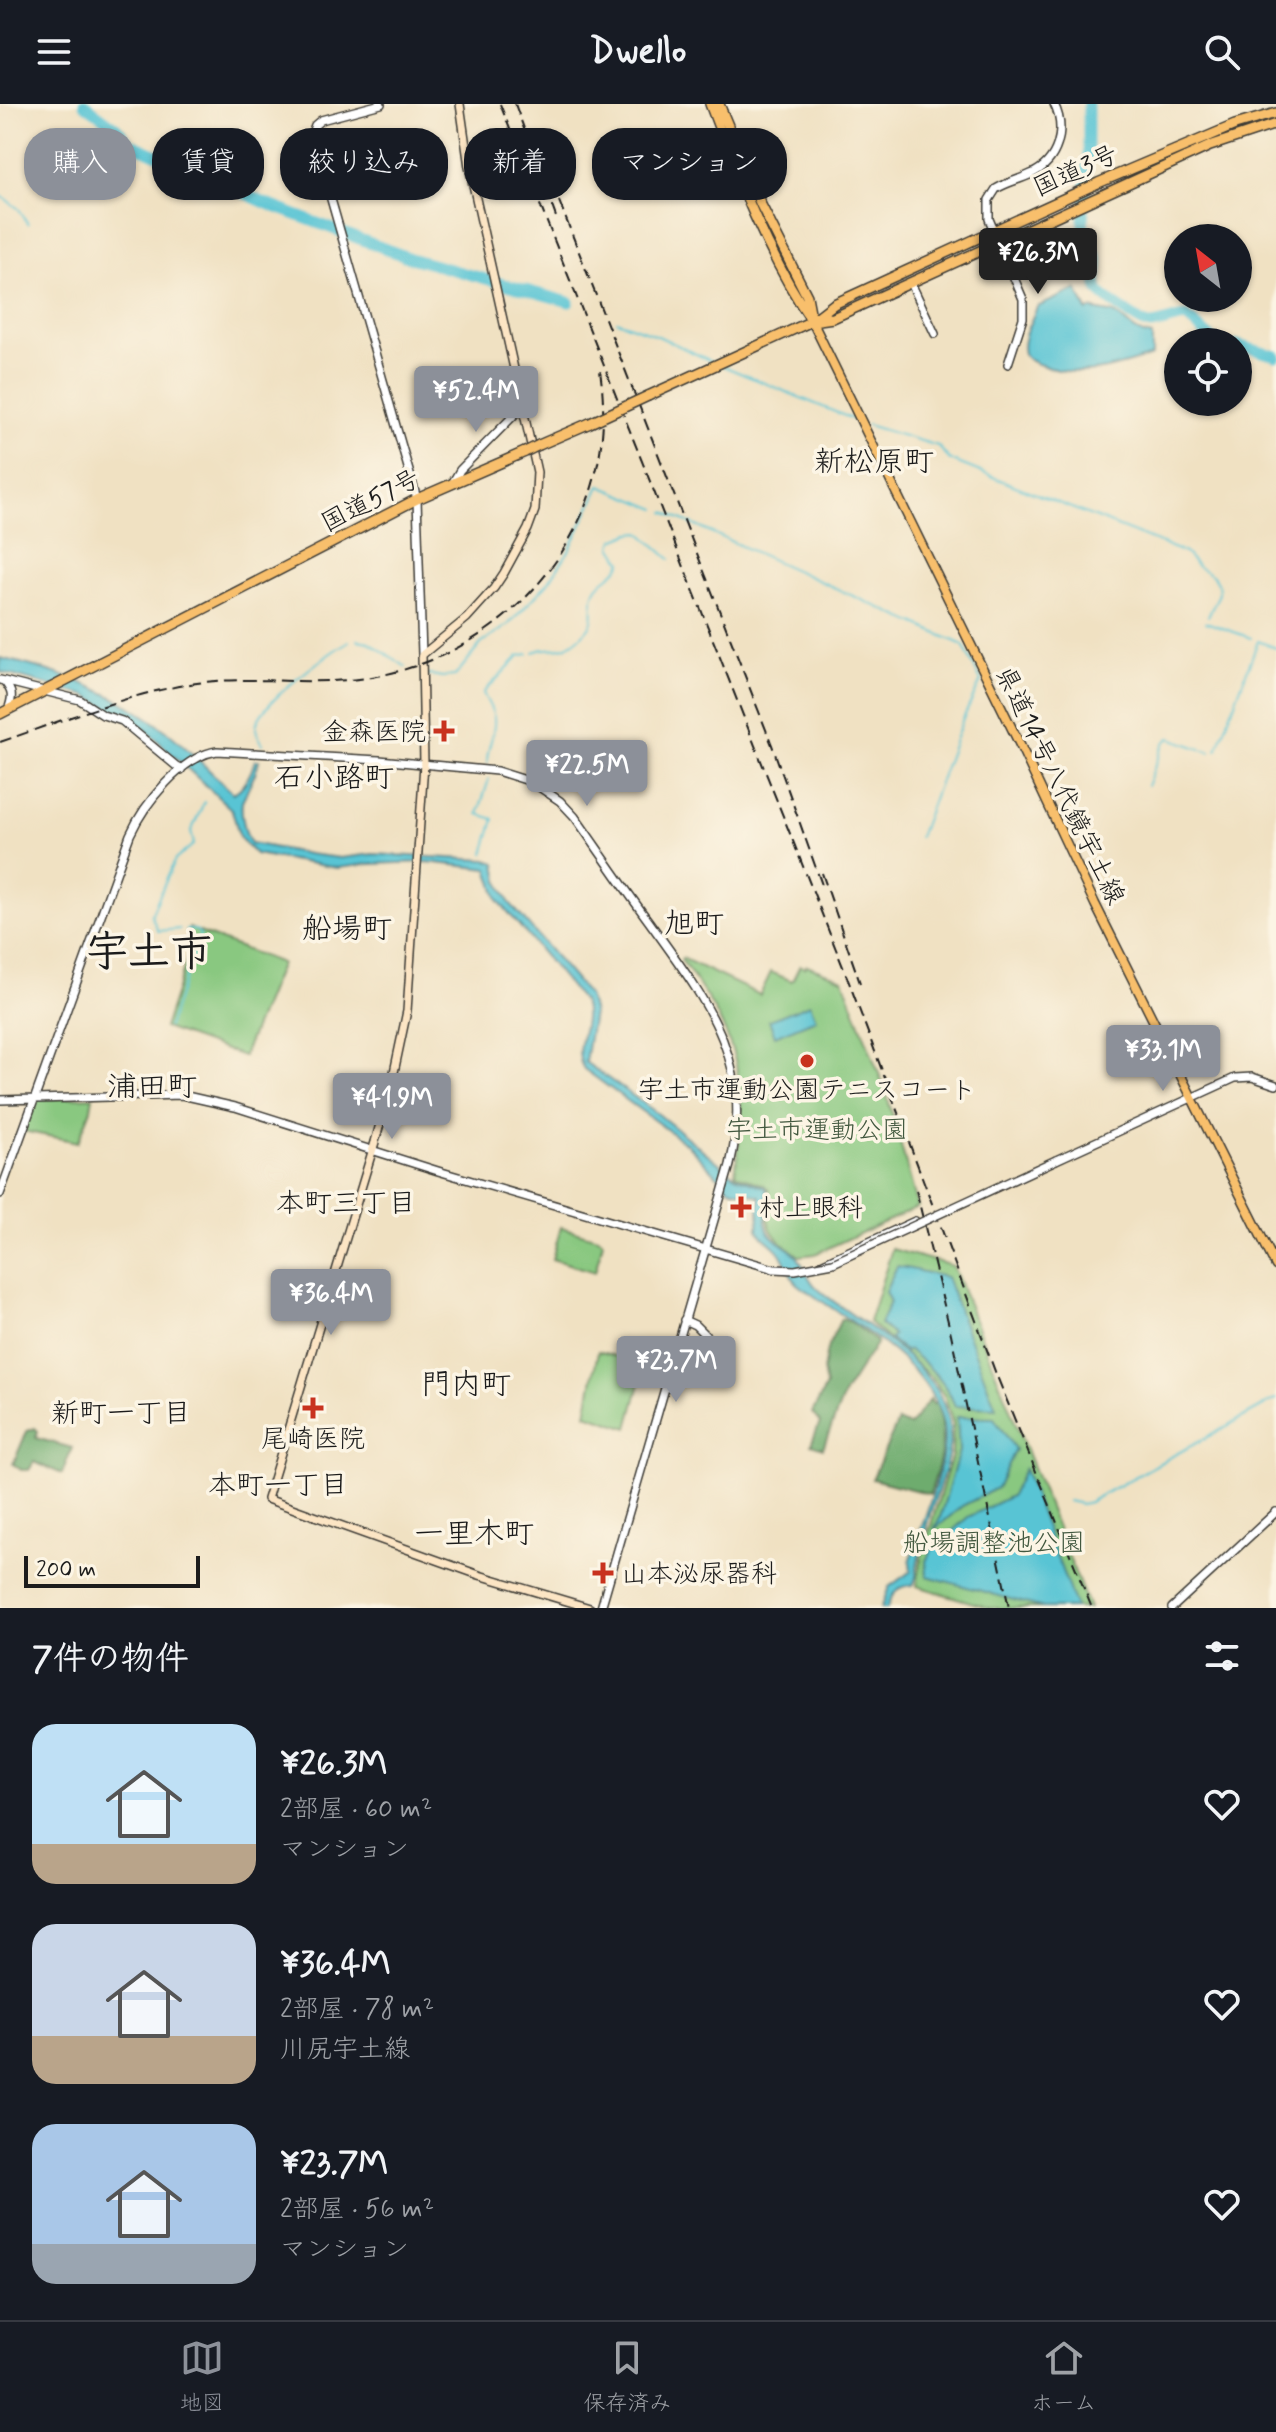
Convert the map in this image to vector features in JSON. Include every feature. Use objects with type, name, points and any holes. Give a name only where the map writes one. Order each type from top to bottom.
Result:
[{"type":"highway","points":[[710,104],[765,234],[812,321]]},
{"type":"highway","points":[[719,104],[761,205],[807,296],[812,321]]},
{"type":"highway","name":"国道3号","points":[[812,321],[834,304],[1073,194],[1235,125],[1276,113]]},
{"type":"highway","name":"国道3号","points":[[812,321],[833,318],[1210,146],[1276,124]]},
{"type":"highway","name":"国道57号","points":[[4,712],[417,499],[812,321]]},
{"type":"main road","points":[[460,104],[469,167],[537,472],[535,510],[504,573],[485,599],[422,655],[424,764],[407,1011],[393,1077],[372,1151],[267,1499],[479,1575],[590,1608]]},
{"type":"main road","name":"県道14号八代鏡宇土線","points":[[812,321],[1015,733],[1095,904],[1276,1266]]},
{"type":"street","points":[[381,104],[321,120],[312,133],[417,499],[422,655]]},
{"type":"street","points":[[1008,364],[1024,308],[1019,287],[988,212],[991,194],[1001,186],[1041,169],[1056,149],[1060,128],[1054,104]]},
{"type":"street","points":[[911,283],[935,334]]},
{"type":"street","points":[[453,482],[460,470],[523,406]]},
{"type":"street","points":[[2,680],[80,700],[103,715],[122,721],[183,767]]},
{"type":"street","points":[[2,680],[11,690],[13,698],[4,712]]},
{"type":"street","points":[[0,1194],[130,835],[151,801],[194,758],[217,751],[424,764],[517,775],[560,801],[575,817],[707,1004],[720,1029],[735,1092],[736,1139],[601,1608]]},
{"type":"street","points":[[0,1100],[182,1095],[235,1107],[704,1251],[774,1269],[816,1267],[847,1257],[1242,1076],[1276,1085]]},
{"type":"street","points":[[816,1267],[917,1220]]},
{"type":"street","points":[[684,1320],[695,1325],[710,1340]]},
{"type":"street","points":[[1172,1608],[1274,1516]]},
{"type":"green space","points":[[189,928],[281,963],[243,1056],[164,1028],[194,938],[187,933]]},
{"type":"green space","name":"宇土市運動公園","points":[[682,958],[760,995],[771,972],[792,981],[800,965],[843,979],[886,1092],[918,1207],[815,1254],[799,1256],[780,1241],[769,1223],[769,1190],[735,1174],[741,1111],[735,1060],[716,1013]]},
{"type":"green space","points":[[93,1097],[78,1142],[23,1131],[34,1099]]},
{"type":"green space","points":[[561,1227],[601,1239],[603,1242],[595,1272],[552,1259]]},
{"type":"green space","name":"船場調整池公園","points":[[892,1249],[953,1266],[1089,1608],[990,1608],[917,1586],[922,1555],[952,1455],[953,1424],[945,1397],[932,1378],[869,1322]]},
{"type":"green space","points":[[841,1319],[851,1322],[877,1342],[845,1392],[823,1448],[811,1444],[820,1423],[812,1413],[826,1386],[823,1370],[827,1349]]},
{"type":"green space","points":[[598,1351],[645,1365],[628,1428],[586,1414]]},
{"type":"green space","points":[[930,1399],[933,1404],[937,1403],[942,1439],[930,1494],[872,1479],[898,1421],[909,1426]]},
{"type":"green space","points":[[35,1428],[38,1431],[36,1438],[72,1448],[62,1474],[34,1462],[29,1470],[21,1470],[13,1464],[27,1431]]},
{"type":"water","points":[[1077,289],[1087,311],[1093,309],[1115,314],[1137,331],[1152,336],[1152,356],[1084,372],[1055,369],[1026,358],[1024,338],[1037,307]]},
{"type":"water","points":[[0,658],[75,680],[128,705],[168,732],[233,793],[250,774],[255,760],[259,760],[242,801],[242,814],[251,843],[340,858],[373,854],[496,863],[499,882],[509,902],[588,995],[593,1013],[585,1062],[657,1113],[735,1176],[765,1187],[766,1222],[770,1234],[797,1257],[817,1288],[901,1351],[936,1390],[946,1412],[949,1448],[913,1585],[899,1588],[887,1608],[881,1608],[889,1587],[911,1571],[910,1562],[940,1467],[944,1438],[939,1412],[928,1388],[911,1367],[889,1348],[798,1284],[779,1252],[758,1230],[760,1196],[730,1189],[688,1145],[584,1069],[579,1053],[585,1019],[583,1002],[498,900],[488,869],[427,862],[337,868],[255,854],[240,838],[232,810],[144,728],[87,696],[0,672]]},
{"type":"water","points":[[810,1004],[816,1019],[775,1036],[769,1020]]},
{"type":"water","points":[[897,1266],[946,1277],[996,1408],[955,1406],[947,1389],[930,1369],[909,1350],[906,1352],[890,1339],[893,1335],[880,1324],[890,1302],[885,1292]]},
{"type":"water","points":[[957,1417],[994,1418],[1015,1449],[997,1488],[962,1506],[934,1530],[959,1451]]},
{"type":"water","points":[[1024,1469],[1076,1608],[1043,1608],[927,1576],[926,1561],[932,1549],[968,1517],[1011,1496]]},
{"type":"waterway","points":[[84,104],[117,128],[130,143],[272,206],[410,258],[569,302]]},
{"type":"waterway","points":[[1088,104],[1083,221],[1098,261],[1097,288],[1124,311],[1146,324],[1186,317],[1199,328]]},
{"type":"waterway","points":[[0,195],[19,209],[28,224]]},
{"type":"waterway","points":[[617,321],[713,362]]},
{"type":"waterway","points":[[1252,349],[1276,356]]},
{"type":"waterway","points":[[723,366],[857,421]]},
{"type":"waterway","points":[[867,425],[938,446],[950,460],[1185,553],[1218,582],[1219,594],[1208,616]]},
{"type":"waterway","points":[[426,674],[455,676],[481,644],[508,625],[548,583],[569,551],[600,486],[657,509]]},
{"type":"waterway","points":[[665,512],[963,645],[981,681],[962,721],[919,837]]},
{"type":"waterway","points":[[534,652],[565,647],[588,628],[592,621],[596,589],[622,562],[612,546],[614,540],[640,532],[670,559]]},
{"type":"waterway","points":[[1206,622],[1251,638]]},
{"type":"waterway","points":[[358,640],[369,642],[406,667]]},
{"type":"waterway","points":[[263,744],[256,727],[269,705],[296,680],[349,641]]},
{"type":"waterway","points":[[1217,750],[1258,641],[1276,648]]},
{"type":"waterway","points":[[487,764],[494,718],[483,693],[519,656],[528,654]]},
{"type":"waterway","points":[[1147,786],[1164,743],[1170,738],[1210,752]]},
{"type":"waterway","points":[[484,854],[494,819],[478,814],[489,779]]},
{"type":"waterway","points":[[180,929],[158,931],[151,915],[175,860],[194,844],[191,832],[204,802]]},
{"type":"waterway","points":[[168,1027],[200,934],[196,930],[186,930]]},
{"type":"waterway","points":[[1068,1501],[1089,1502],[1276,1399]]},
{"type":"railway","points":[[500,104],[847,977],[996,1374],[1092,1608]]},
{"type":"railway","points":[[515,104],[556,217]]},
{"type":"railway","points":[[559,201],[772,745],[822,885]]},
{"type":"railway","points":[[0,742],[147,693],[219,681],[329,681],[372,677],[424,663],[472,640],[514,608],[549,570],[576,527],[594,478],[603,426],[600,371]]},
{"type":"railway","points":[[822,873],[860,983]]},
{"type":"railway","points":[[916,1190],[951,1334],[1009,1608]]},
{"type":"place","name":"金森医院","points":[[444,731]]},
{"type":"place","name":"宇土市運動公園テニスコート","points":[[807,1061]]},
{"type":"place","name":"村上眼科","points":[[741,1207]]},
{"type":"place","name":"尾崎医院","points":[[313,1408]]},
{"type":"place","name":"山本泌尿器科","points":[[603,1573]]},
{"type":"district","name":"新松原町","points":[[874,461]]},
{"type":"district","name":"石小路町","points":[[334,777]]},
{"type":"district","name":"旭町","points":[[694,923]]},
{"type":"district","name":"船場町","points":[[347,928]]},
{"type":"district","name":"宇土市","points":[[149,950]]},
{"type":"district","name":"浦田町","points":[[152,1086]]},
{"type":"district","name":"本町三丁目","points":[[346,1202]]},
{"type":"district","name":"門内町","points":[[466,1384]]},
{"type":"district","name":"新町一丁目","points":[[121,1412]]},
{"type":"district","name":"本町一丁目","points":[[278,1484]]},
{"type":"district","name":"一里木町","points":[[474,1533]]}]
